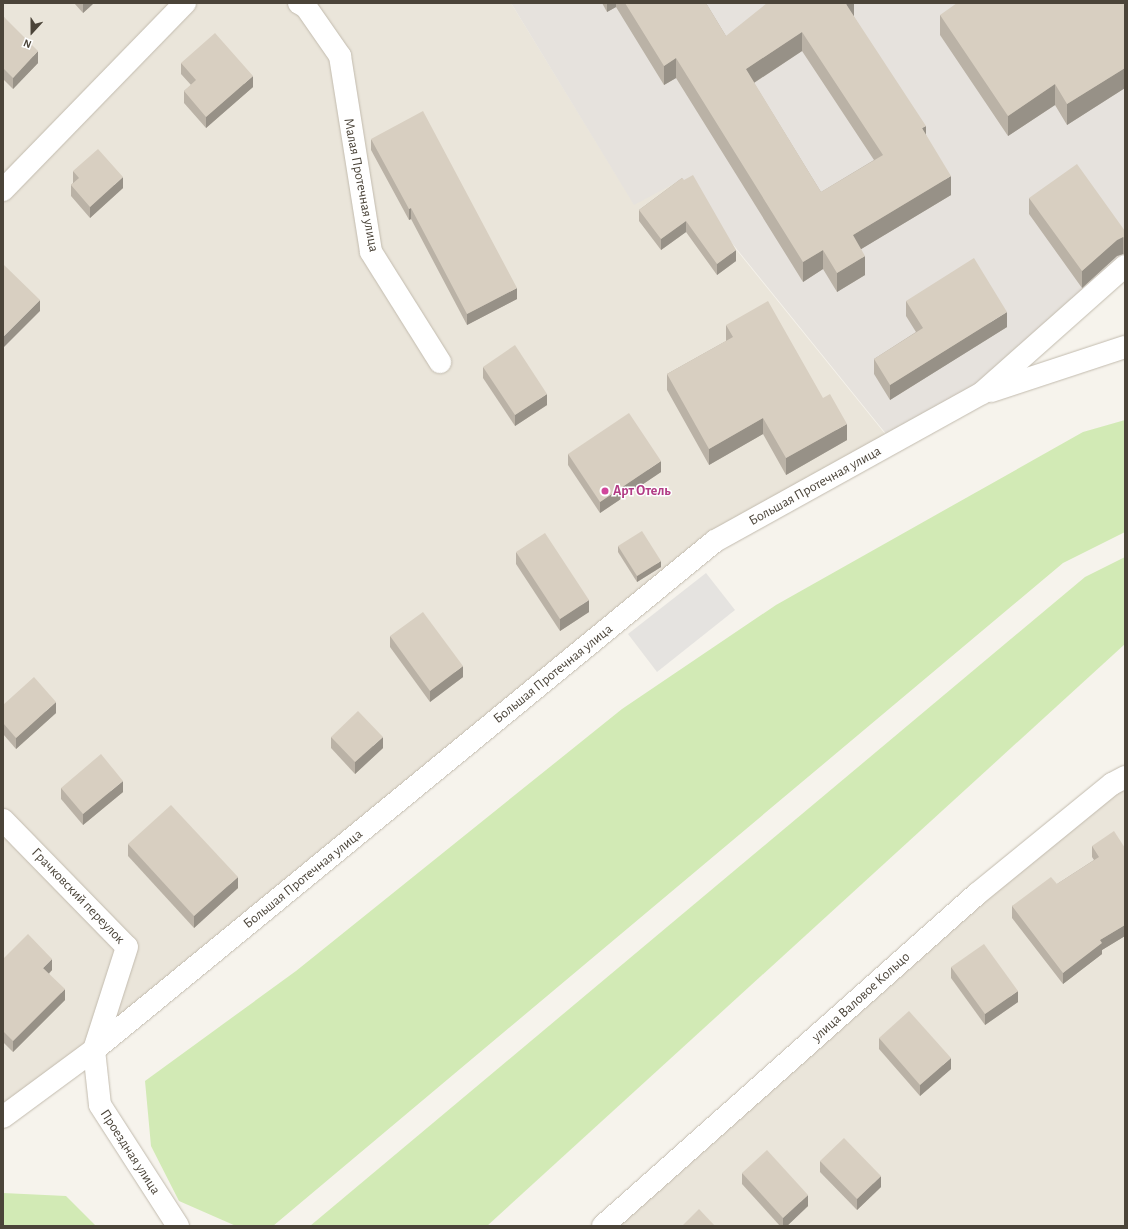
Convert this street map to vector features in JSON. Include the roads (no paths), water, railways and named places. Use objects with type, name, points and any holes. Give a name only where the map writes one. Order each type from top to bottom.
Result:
[{"type":"street","points":[[3,190],[185,3]]},
{"type":"street","name":"Малая Протечная улица","points":[[299,3],[306,7],[340,56],[372,252],[440,362]]},
{"type":"street","name":"Большая Протечная улица","points":[[3,1117],[94,1050],[715,541],[982,393],[1125,266]]},
{"type":"street","points":[[982,393],[1125,347]]},
{"type":"street","name":"улица Валовое Кольцо","points":[[603,1226],[977,894],[1112,784],[1125,777]]},
{"type":"street","name":"Грачковский переулок","points":[[3,820],[127,947],[94,1050]]},
{"type":"street","name":"Проездная улица","points":[[94,1050],[100,1105],[178,1226]]},
{"type":"place","name":"Арт Отель","points":[[605,491]]}]
